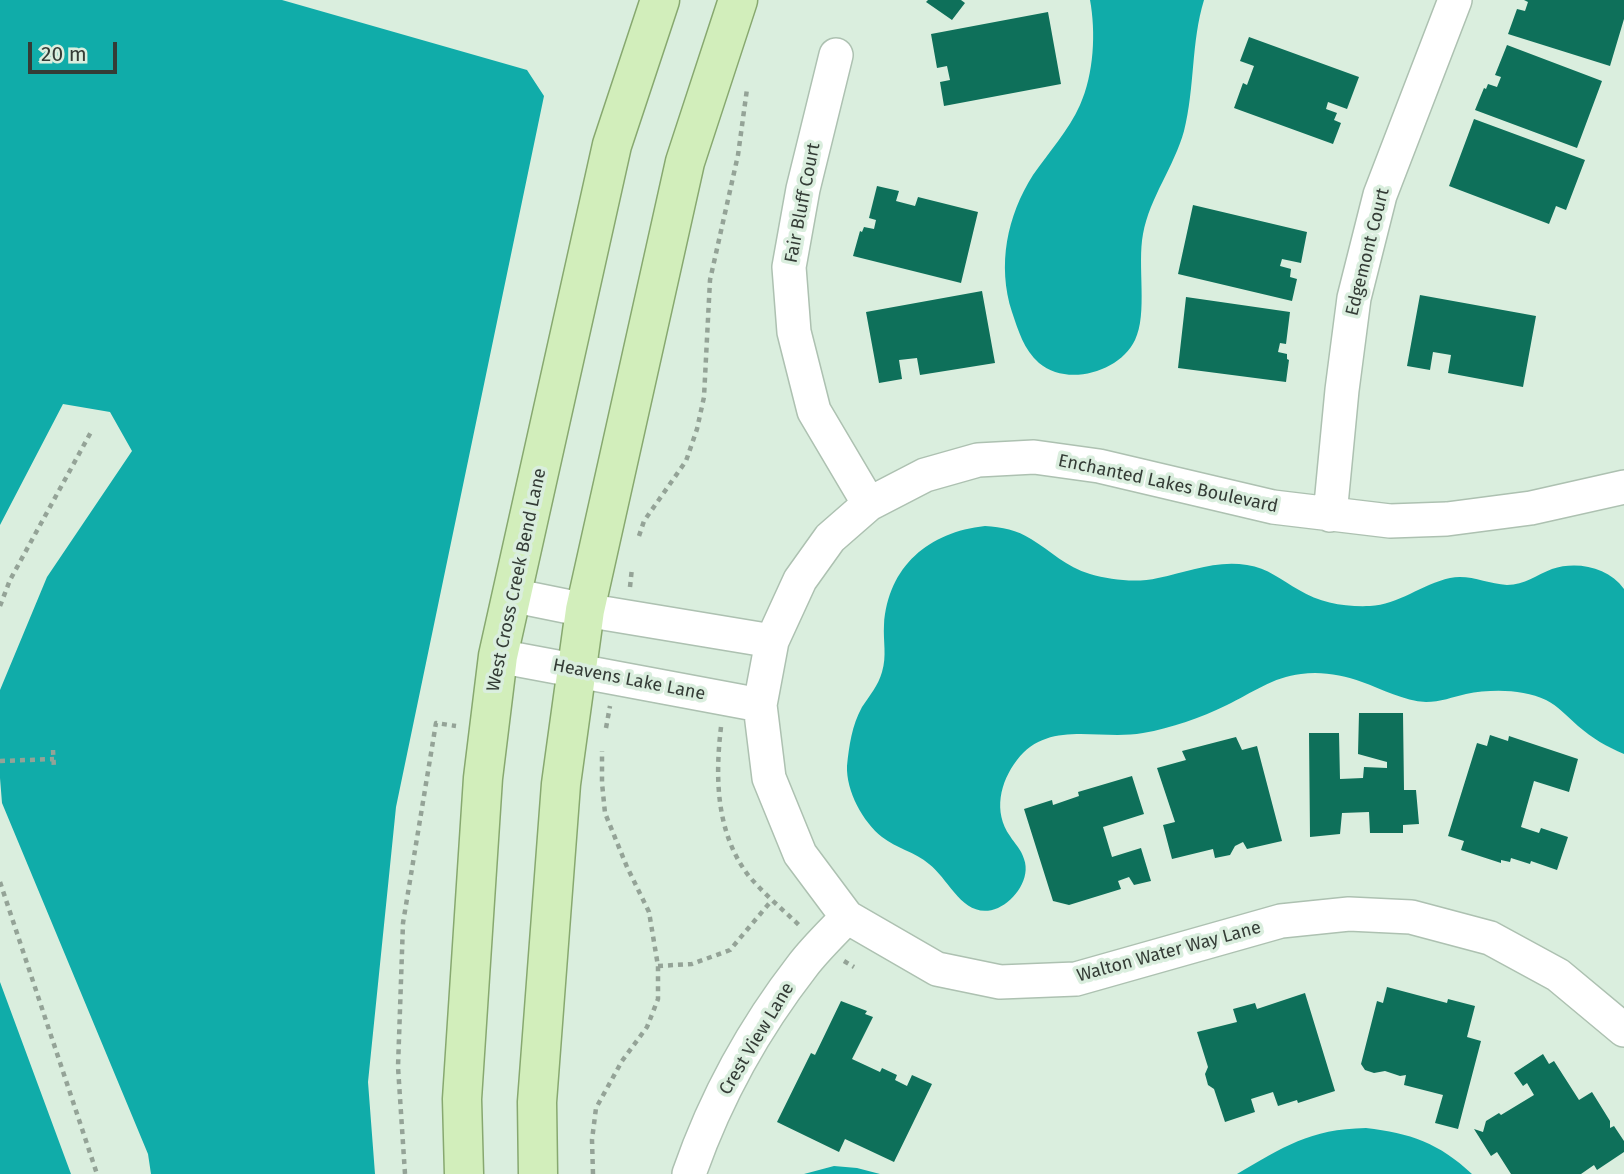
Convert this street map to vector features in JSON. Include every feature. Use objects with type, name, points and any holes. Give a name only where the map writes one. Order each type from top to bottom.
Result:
[{"type":"main road","name":"West Cross Creek Bend Lane","points":[[464,1174],[462,1099],[483,778],[498,656],[612,145],[660,0]]},
{"type":"main road","points":[[538,1174],[537,1102],[561,784],[585,610],[685,162],[738,0]]},
{"type":"street","name":"Edgemont Court","points":[[1330,515],[1354,298],[1380,195],[1455,0]]},
{"type":"street","name":"Fair Bluff Court","points":[[836,55],[803,189],[789,267],[794,332],[814,411],[869,504]]},
{"type":"street","name":"Enchanted Lakes Boulevard","points":[[760,705],[772,641],[800,580],[830,538],[869,504],[925,475],[978,460],[1034,457],[1099,466],[1273,508],[1390,521],[1447,519],[1531,508],[1624,487]]},
{"type":"street","points":[[511,595],[772,641]]},
{"type":"street","name":"Heavens Lake Lane","points":[[498,656],[760,705]]},
{"type":"street","name":"Walton Water Way Lane","points":[[760,705],[769,778],[800,854],[847,917],[937,970],[1000,982],[1076,979],[1281,921],[1349,914],[1411,917],[1490,938],[1524,956],[1558,975],[1624,1030]]},
{"type":"street","name":"Crest View Lane","points":[[689,1174],[702,1138],[732,1073],[804,964],[847,917]]},
{"type":"path","points":[[0,606],[10,580],[91,432]]},
{"type":"path","points":[[53,750],[54,769]]},
{"type":"path","points":[[0,761],[54,759]]},
{"type":"path","points":[[0,882],[97,1174]]},
{"type":"path","points":[[658,965],[692,964],[730,950],[772,900]]},
{"type":"water","points":[[0,0],[282,0],[527,70],[544,96],[396,807],[368,1082],[375,1174],[151,1174],[148,1154],[2,803],[0,690],[47,577],[132,451],[110,412],[63,404],[0,525]]},
{"type":"water","points":[[1090,0],[1204,0],[1184,131],[1151,207],[1143,234],[1139,329],[1128,351],[1118,360],[1105,368],[1078,375],[1051,370],[1039,363],[1029,352],[1012,312],[1005,277],[1005,259],[1011,224],[1024,191],[1070,123],[1085,93],[1092,53]]},
{"type":"water","points":[[985,526],[1020,533],[1073,567],[1098,576],[1141,580],[1213,565],[1247,565],[1268,572],[1315,598],[1351,606],[1380,605],[1450,578],[1465,577],[1513,585],[1562,567],[1582,566],[1601,571],[1610,575],[1624,589],[1624,754],[1589,734],[1559,708],[1537,696],[1486,691],[1426,702],[1401,697],[1340,676],[1309,673],[1291,676],[1272,682],[1207,714],[1165,728],[1126,735],[1059,736],[1030,747],[1017,760],[1006,778],[1000,807],[1005,827],[1024,859],[1026,866],[1023,881],[1016,894],[998,908],[986,911],[976,909],[959,897],[929,864],[887,841],[875,831],[862,815],[849,786],[847,766],[856,721],[882,672],[887,604],[903,569],[929,544],[946,536]]},
{"type":"water","points":[[0,982],[71,1174],[0,1174]]},
{"type":"water","points":[[1366,1128],[1423,1141],[1448,1154],[1472,1174],[1237,1174],[1298,1141],[1328,1132]]},
{"type":"water","points":[[834,1166],[857,1168],[880,1174],[804,1174]]},
{"type":"building","points":[[961,0],[965,3],[952,20],[926,2]]},
{"type":"building","points":[[1524,0],[1624,0],[1624,19],[1610,66],[1508,34],[1517,9],[1525,11],[1528,2]]},
{"type":"building","points":[[1048,12],[1061,84],[944,106],[940,82],[950,80],[947,66],[937,68],[931,34]]},
{"type":"building","points":[[1249,37],[1359,77],[1347,109],[1328,102],[1326,109],[1337,113],[1334,120],[1341,123],[1333,144],[1234,108],[1243,83],[1247,85],[1254,66],[1240,61]]},
{"type":"building","points":[[1507,45],[1602,81],[1577,148],[1475,110],[1484,88],[1486,89],[1488,84],[1497,87],[1501,77],[1495,75]]},
{"type":"building","points":[[1474,119],[1585,160],[1566,210],[1556,206],[1549,224],[1449,186]]},
{"type":"building","points":[[877,186],[899,191],[896,201],[915,206],[918,197],[978,212],[961,283],[853,256],[860,231],[862,232],[864,227],[874,229],[876,220],[869,218]]},
{"type":"building","points":[[1193,205],[1307,232],[1301,263],[1282,259],[1280,266],[1291,269],[1290,277],[1297,279],[1292,301],[1178,274]]},
{"type":"building","points":[[982,291],[995,363],[920,375],[917,358],[899,360],[902,379],[879,383],[866,312]]},
{"type":"building","points":[[1420,295],[1536,316],[1523,387],[1448,373],[1451,355],[1433,352],[1430,370],[1407,366]]},
{"type":"building","points":[[1186,297],[1290,312],[1286,344],[1280,343],[1278,352],[1287,354],[1289,360],[1286,382],[1178,368]]},
{"type":"building","points":[[1359,713],[1403,713],[1404,790],[1416,790],[1419,824],[1403,825],[1403,833],[1370,833],[1369,812],[1342,813],[1340,834],[1310,837],[1309,733],[1339,733],[1340,779],[1363,778],[1364,767],[1387,768],[1387,762],[1358,754]]},
{"type":"building","points":[[1490,735],[1508,741],[1509,736],[1578,759],[1569,792],[1534,781],[1521,827],[1539,833],[1541,828],[1568,837],[1557,870],[1531,861],[1530,864],[1511,858],[1510,862],[1501,860],[1501,863],[1461,850],[1464,841],[1448,836],[1477,743],[1487,746]]},
{"type":"building","points":[[1236,737],[1242,750],[1257,746],[1282,841],[1247,849],[1243,842],[1235,846],[1230,855],[1215,858],[1213,849],[1172,859],[1163,825],[1175,822],[1157,768],[1186,760],[1182,751]]},
{"type":"building","points":[[1132,776],[1144,814],[1103,827],[1112,857],[1141,848],[1151,881],[1134,885],[1129,877],[1118,881],[1121,889],[1069,905],[1053,901],[1024,809],[1052,800],[1053,805],[1079,796],[1078,792]]},
{"type":"building","points":[[1387,987],[1447,1003],[1448,999],[1475,1006],[1467,1037],[1481,1041],[1458,1129],[1435,1123],[1443,1095],[1404,1085],[1406,1075],[1400,1076],[1385,1071],[1374,1073],[1365,1070],[1361,1064],[1377,1001],[1383,1003]]},
{"type":"building","points":[[1305,993],[1335,1091],[1298,1103],[1297,1100],[1278,1106],[1273,1092],[1251,1099],[1255,1112],[1225,1122],[1214,1089],[1208,1085],[1205,1074],[1208,1067],[1197,1032],[1237,1022],[1233,1009],[1255,1003],[1257,1009]]},
{"type":"building","points":[[841,1001],[867,1011],[865,1014],[873,1017],[852,1059],[880,1072],[882,1068],[897,1075],[895,1080],[907,1086],[912,1075],[932,1084],[894,1162],[845,1139],[839,1152],[777,1122],[811,1053],[815,1055]]},
{"type":"building","points":[[1543,1054],[1549,1064],[1554,1061],[1579,1100],[1592,1092],[1610,1121],[1610,1128],[1614,1126],[1624,1141],[1624,1152],[1597,1170],[1594,1165],[1581,1174],[1511,1174],[1497,1152],[1491,1156],[1474,1129],[1483,1132],[1486,1121],[1534,1095],[1527,1083],[1523,1086],[1514,1073]]}]
